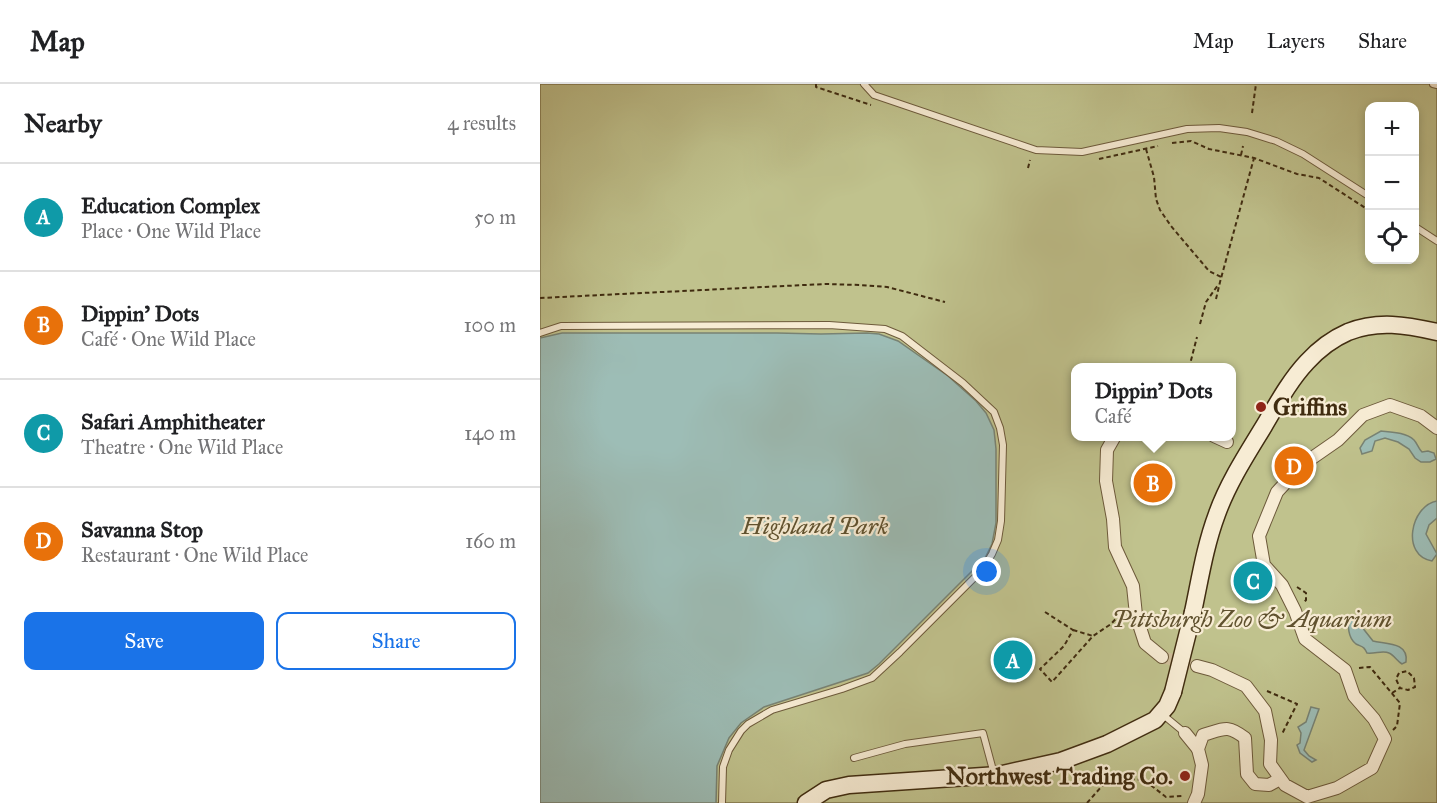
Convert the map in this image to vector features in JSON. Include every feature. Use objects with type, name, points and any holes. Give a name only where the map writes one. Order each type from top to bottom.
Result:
[{"type":"main road","points":[[806,803],[826,790],[849,785],[994,775],[1040,767],[1107,744],[1155,720],[1167,706],[1173,692],[1210,535],[1225,495],[1279,400],[1316,352],[1356,329],[1393,324],[1437,332]]},
{"type":"street","points":[[1197,666],[1212,670],[1246,687],[1265,711],[1271,740],[1270,764],[1285,785],[1307,797],[1337,788],[1372,768],[1385,740],[1374,719],[1354,696],[1345,670],[1305,639],[1282,585],[1264,565],[1259,536],[1277,492],[1302,465],[1338,440],[1363,415],[1390,405],[1421,416],[1437,428]]},
{"type":"street","points":[[1112,441],[1107,450],[1106,481],[1113,519],[1115,547],[1133,586],[1136,615],[1145,643],[1162,657]]},
{"type":"street","points":[[1198,748],[1203,735],[1223,729],[1234,729],[1245,738],[1247,774],[1255,784],[1269,785],[1280,779]]},
{"type":"street","points":[[1185,733],[1198,748],[1202,765],[1196,799]]},
{"type":"lane","points":[[864,84],[874,95],[1036,150],[1082,152],[1187,129],[1238,130],[1276,141],[1303,154],[1365,194]]},
{"type":"lane","points":[[1419,229],[1437,241]]},
{"type":"lane","points":[[540,333],[561,326],[829,325],[885,329],[902,336],[963,383],[994,412],[1003,445],[1001,521],[998,540],[983,569],[872,678],[772,710],[748,724],[729,750],[723,767],[722,803]]},
{"type":"lane","points":[[1161,713],[1185,733]]},
{"type":"lane","points":[[854,758],[905,744],[983,733],[994,775]]},
{"type":"path","points":[[1252,113],[1256,84]]},
{"type":"path","points":[[1172,143],[1191,141],[1209,149],[1254,158],[1297,174],[1319,178],[1368,210]]},
{"type":"path","points":[[1120,155],[1162,146]]},
{"type":"path","points":[[1241,155],[1243,146]]},
{"type":"path","points":[[1146,149],[1160,210],[1209,271],[1221,277]]},
{"type":"path","points":[[1216,299],[1254,158]]},
{"type":"path","points":[[1028,168],[1030,160]]},
{"type":"path","points":[[1200,324],[1206,302],[1220,282]]},
{"type":"path","points":[[540,298],[825,284],[887,287],[945,302]]},
{"type":"path","points":[[1190,363],[1197,337]]},
{"type":"path","points":[[1074,630],[1064,646],[1040,669],[1053,682],[1093,636],[1111,624],[1124,610]]},
{"type":"path","points":[[1045,612],[1074,630],[1093,636]]},
{"type":"path","points":[[1345,670],[1370,667],[1400,703],[1397,726],[1385,740]]},
{"type":"path","points":[[1392,693],[1400,688],[1408,690],[1415,687],[1414,678],[1407,671],[1399,673],[1396,679],[1400,688]]},
{"type":"path","points":[[1255,698],[1268,691],[1297,704],[1280,739],[1271,740]]},
{"type":"path","points":[[1086,803],[1102,786],[1122,778],[1144,780],[1166,797],[1196,799]]},
{"type":"green space","name":"Highland Park","points":[[540,84],[1437,84],[1437,803],[540,803]]},
{"type":"water","points":[[562,333],[879,334],[898,341],[948,376],[976,401],[986,413],[994,430],[996,523],[992,544],[985,558],[868,673],[764,707],[741,723],[729,738],[717,766],[716,803],[540,803],[540,338]]},
{"type":"water","points":[[1381,431],[1407,435],[1414,440],[1422,452],[1434,453],[1436,459],[1421,462],[1409,449],[1385,438],[1375,441],[1372,451],[1362,454],[1360,448],[1365,440]]},
{"type":"water","points":[[1437,501],[1437,518],[1429,525],[1426,534],[1437,554],[1432,561],[1422,557],[1416,550],[1413,531],[1420,512]]},
{"type":"water","points":[[1350,616],[1354,617],[1373,641],[1400,647],[1406,655],[1406,662],[1402,664],[1387,652],[1367,653],[1364,648],[1356,644],[1349,631]]},
{"type":"water","points":[[1311,707],[1319,709],[1304,750],[1316,760],[1312,762],[1300,753],[1297,745],[1300,743],[1301,733],[1298,727],[1306,722]]},
{"type":"tunnel","points":[[1162,657],[1197,666]]},
{"type":"place","name":"Griffins","points":[[1261,407]]},
{"type":"place","name":"Savanna Stop","points":[[1294,466]]},
{"type":"place","name":"Dippin' Dots","points":[[1153,483]]},
{"type":"place","name":"Safari Amphitheater","points":[[1253,581]]},
{"type":"place","name":"Education Complex","points":[[1013,660]]},
{"type":"place","name":"Northwest Trading Co.","points":[[1185,776]]},
{"type":"park label","name":"Pittsburgh Zoo & Aquarium","points":[[1252,619]]}]
